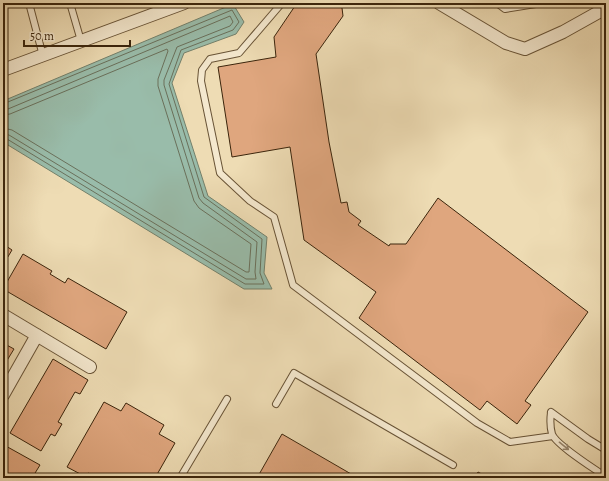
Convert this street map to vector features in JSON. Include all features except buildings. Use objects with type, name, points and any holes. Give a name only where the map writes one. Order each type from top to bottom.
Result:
[{"type":"street","points":[[4,66],[43,56],[184,3]]},
{"type":"street","points":[[439,3],[506,43],[525,49],[563,32],[606,8]]},
{"type":"street","points":[[3,315],[90,367]]},
{"type":"street","points":[[3,395],[37,335]]},
{"type":"lane","points":[[29,3],[43,56]]},
{"type":"lane","points":[[70,3],[81,42]]},
{"type":"lane","points":[[282,3],[239,54],[210,59],[202,70],[201,82],[220,172],[250,201],[274,217],[292,285],[477,423],[510,442],[553,436]]},
{"type":"lane","points":[[497,3],[505,9],[542,3]]},
{"type":"lane","points":[[276,404],[294,373],[453,465]]},
{"type":"lane","points":[[180,478],[227,399]]},
{"type":"lane","points":[[606,450],[551,412],[550,424],[553,436],[560,444],[606,477]]},
{"type":"water","points":[[233,4],[244,22],[236,34],[184,53],[172,83],[208,196],[267,237],[264,273],[272,289],[244,289],[3,142],[3,101]]}]
